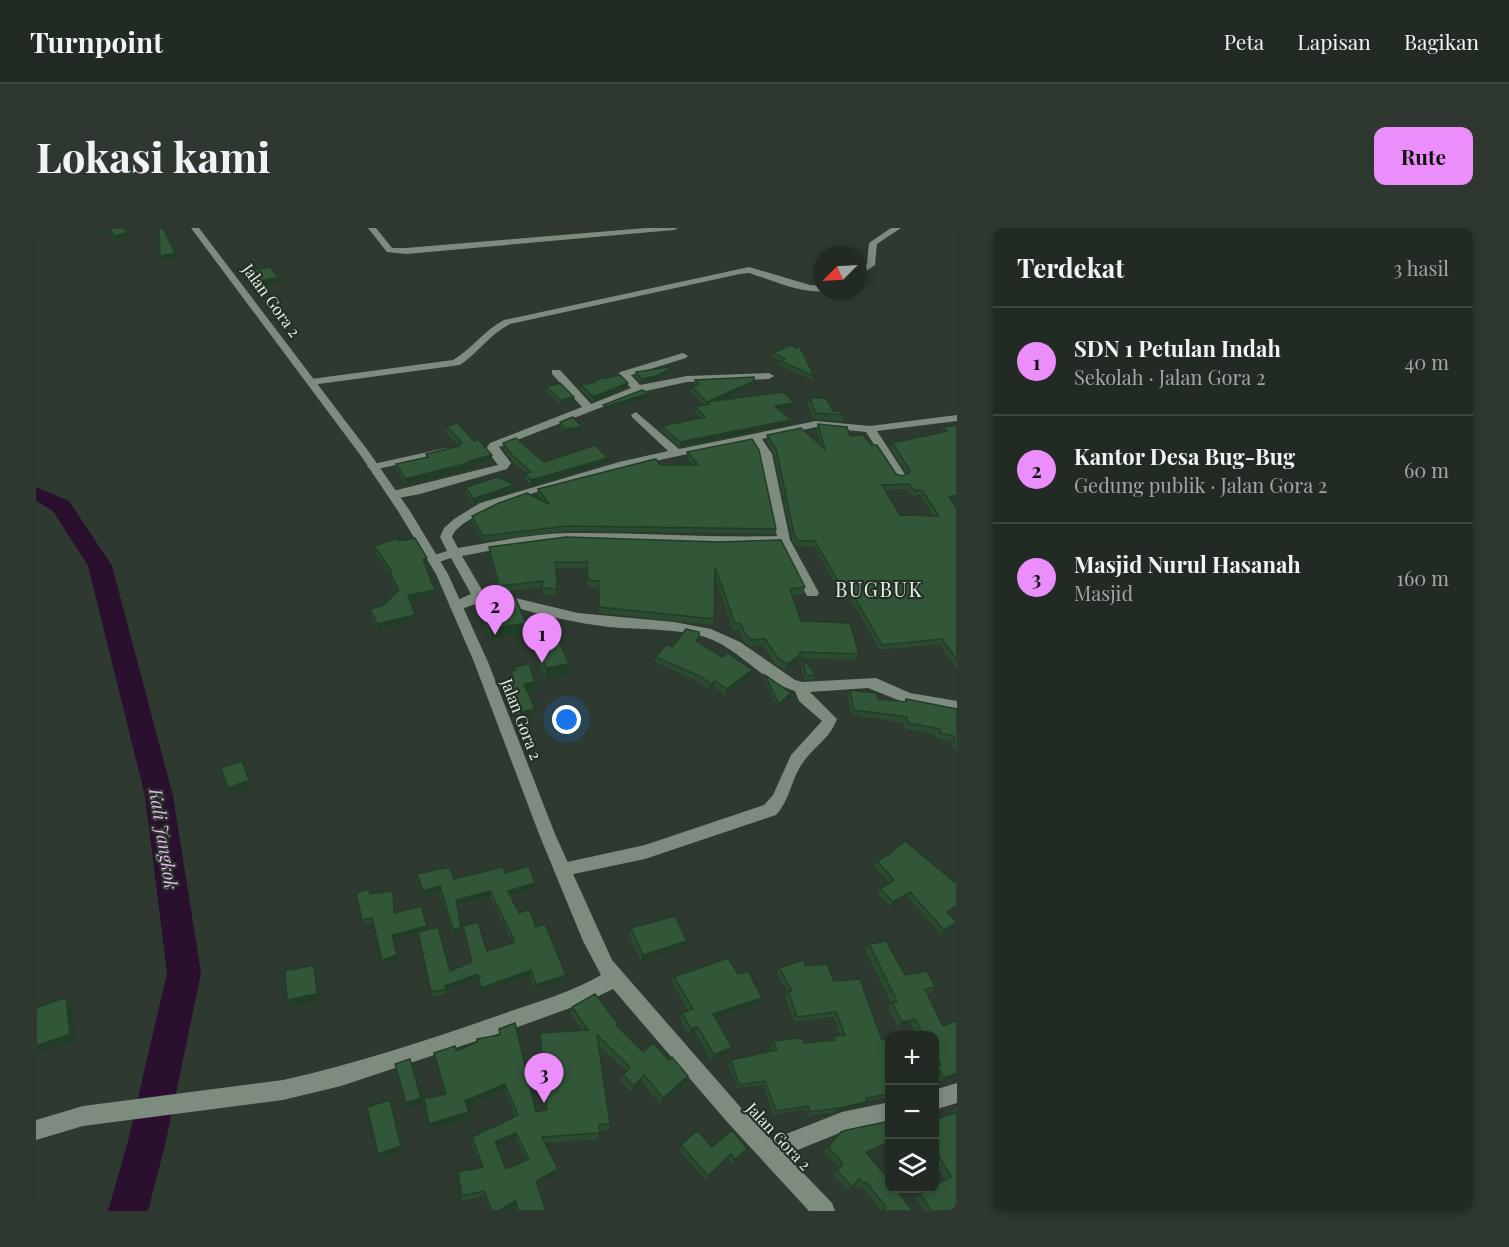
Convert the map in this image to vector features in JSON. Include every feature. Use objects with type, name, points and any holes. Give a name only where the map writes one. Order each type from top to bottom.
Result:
[{"type":"street","name":"Jalan Gora 2","points":[[195,228],[373,467],[433,560],[481,662],[498,710],[592,941],[614,978],[824,1211]]},
{"type":"street","points":[[372,228],[390,250],[406,251],[674,228]]},
{"type":"street","points":[[867,268],[871,265],[873,243],[897,228]]},
{"type":"street","points":[[311,382],[456,363],[473,353],[490,330],[507,322],[740,271],[749,270],[813,289]]},
{"type":"street","points":[[638,389],[624,374],[683,356]]},
{"type":"street","points":[[660,364],[687,379]]},
{"type":"street","points":[[556,372],[570,390],[590,409]]},
{"type":"street","points":[[393,495],[503,467],[504,463],[492,446],[638,389],[687,379],[769,376]]},
{"type":"street","points":[[636,416],[678,454]]},
{"type":"street","points":[[478,595],[446,537],[448,531],[484,506],[623,464],[816,424],[870,429],[957,418]]},
{"type":"street","points":[[870,429],[900,476]]},
{"type":"street","points":[[756,438],[766,454],[784,540],[812,594]]},
{"type":"street","points":[[373,467],[454,449]]},
{"type":"street","points":[[433,560],[509,543],[579,536],[719,542],[784,540]]},
{"type":"street","points":[[456,606],[484,594],[599,621],[660,625],[712,634],[731,641],[783,678],[802,687],[866,682],[888,684]]},
{"type":"street","points":[[866,682],[901,696],[957,707]]},
{"type":"street","points":[[564,870],[645,852],[770,810],[778,801],[793,767],[824,730],[830,719],[804,698],[802,687]]},
{"type":"street","points":[[36,1130],[83,1116],[283,1090],[327,1080],[474,1033],[571,998],[614,978]]},
{"type":"street","points":[[939,1098],[957,1093]]},
{"type":"street","points":[[768,1151],[842,1122],[885,1114]]},
{"type":"building","points":[[109,228],[124,228],[127,233],[114,236]]},
{"type":"building","points":[[159,228],[163,228],[175,253],[160,256]]},
{"type":"building","points":[[270,267],[278,277],[261,281],[254,270]]},
{"type":"building","points":[[791,345],[796,348],[800,347],[814,376],[780,361],[785,359],[773,353]]},
{"type":"building","points":[[669,367],[670,369],[656,376],[641,379],[636,372]]},
{"type":"building","points":[[620,375],[628,383],[593,397],[581,385],[595,382],[594,380]]},
{"type":"building","points":[[754,377],[754,381],[707,402],[692,387],[699,384],[695,380]]},
{"type":"building","points":[[560,383],[574,397],[561,400],[546,387]]},
{"type":"building","points":[[642,390],[649,393],[605,407],[603,405]]},
{"type":"building","points":[[784,392],[794,403],[775,406],[791,420],[680,442],[662,426],[705,417],[695,407],[709,404],[707,402]]},
{"type":"building","points":[[810,398],[826,398],[833,411],[842,412],[844,415],[815,413]]},
{"type":"building","points":[[573,417],[582,427],[565,429],[560,422]]},
{"type":"building","points":[[458,423],[474,441],[478,439],[492,455],[405,479],[396,464],[428,457],[426,454],[459,446],[462,442],[446,426]]},
{"type":"building","points":[[818,424],[847,427],[850,436],[863,435],[872,445],[877,445],[896,474],[902,476],[910,470],[892,443],[947,431],[943,427],[957,425],[957,495],[949,497],[957,508],[957,660],[942,639],[882,645],[852,593],[844,581],[838,581],[815,541],[798,541],[794,534],[776,449],[767,435],[801,428],[825,449]],"holes":[[[909,484],[915,491],[922,490],[939,516],[900,515],[882,485]]]},
{"type":"building","points":[[516,438],[544,462],[595,445],[608,458],[531,480],[525,473],[531,472],[512,455],[503,443]]},
{"type":"building","points":[[752,439],[759,450],[776,529],[567,526],[483,536],[472,516],[527,493],[549,504],[538,489],[651,460],[656,459],[660,465],[698,465],[687,452]]},
{"type":"building","points":[[498,477],[514,485],[473,499],[466,487]]},
{"type":"building","points":[[566,537],[720,542],[781,540],[805,587],[790,589],[801,621],[850,623],[859,654],[799,652],[801,654],[787,664],[778,658],[765,639],[752,640],[747,637],[740,623],[735,624],[715,567],[714,619],[599,607],[599,581],[588,580],[587,562],[555,562],[556,589],[542,588],[543,581],[499,586],[489,547]]},
{"type":"building","points":[[399,538],[398,541],[415,538],[427,558],[423,559],[435,590],[408,595],[415,615],[377,624],[370,609],[382,606],[399,590],[390,573],[392,572],[374,546]]},
{"type":"building","points":[[484,590],[516,599],[526,623],[491,629],[478,595]]},
{"type":"building","points":[[552,624],[569,664],[546,668],[530,628]]},
{"type":"building","points":[[686,629],[699,632],[696,641],[722,657],[728,653],[752,670],[727,689],[715,681],[711,684],[701,677],[656,657],[666,644],[672,647]]},
{"type":"building","points":[[803,659],[816,675],[806,676]]},
{"type":"building","points":[[529,664],[535,682],[524,684],[535,709],[521,712],[507,679],[513,677],[511,671],[516,670],[515,667]]},
{"type":"building","points":[[765,675],[791,693],[779,704]]},
{"type":"building","points":[[850,690],[876,693],[878,699],[906,702],[906,699],[957,709],[957,742],[954,742],[954,736],[940,733],[940,729],[908,723],[907,717],[854,710]]},
{"type":"building","points":[[242,761],[249,780],[228,788],[221,768]]},
{"type":"building","points":[[905,841],[957,884],[957,905],[947,912],[957,922],[944,930],[910,892],[893,902],[880,889],[894,880],[877,861]]},
{"type":"building","points":[[529,866],[535,883],[508,891],[519,913],[529,909],[536,927],[545,924],[566,975],[536,985],[531,970],[481,988],[478,974],[445,986],[446,989],[431,992],[418,932],[438,927],[450,971],[472,962],[463,926],[478,922],[487,951],[515,942],[490,891],[456,900],[461,928],[453,929],[440,886],[423,891],[417,874],[449,867],[454,879],[503,867],[505,873]]},
{"type":"building","points":[[369,889],[370,894],[393,891],[394,913],[421,906],[427,926],[392,935],[397,955],[382,960],[372,918],[362,920],[356,893]]},
{"type":"building","points":[[675,916],[687,941],[643,955],[631,928]]},
{"type":"building","points":[[886,941],[905,975],[927,971],[935,987],[925,989],[943,1026],[955,1021],[957,1024],[957,1073],[944,1078],[939,1070],[941,1065],[939,1062],[939,1031],[922,1031],[915,1019],[902,1022],[892,1003],[897,1001],[869,944]]},
{"type":"building","points":[[728,958],[738,974],[748,971],[762,998],[713,1014],[732,1047],[714,1055],[698,1027],[691,1029],[682,1013],[693,1009],[674,977]]},
{"type":"building","points":[[803,960],[806,966],[827,964],[834,981],[860,979],[882,1040],[885,1040],[885,1095],[866,1098],[867,1102],[839,1108],[810,1112],[808,1106],[776,1111],[765,1081],[739,1085],[731,1060],[777,1050],[773,1041],[802,1038],[804,1043],[835,1040],[834,1036],[845,1035],[836,1012],[797,1017],[788,991],[792,991],[779,968]]},
{"type":"building","points":[[314,965],[317,994],[287,1000],[285,971]]},
{"type":"building","points":[[595,994],[618,1024],[616,1025],[643,1052],[653,1043],[669,1060],[672,1057],[688,1076],[663,1098],[644,1075],[634,1086],[623,1075],[630,1067],[597,1035],[610,1124],[599,1125],[600,1133],[542,1137],[558,1169],[536,1181],[546,1211],[518,1211],[516,1201],[498,1211],[492,1211],[484,1191],[462,1196],[458,1172],[483,1167],[472,1137],[518,1115],[505,1084],[465,1101],[469,1112],[429,1124],[424,1099],[446,1094],[434,1053],[455,1046],[456,1051],[477,1042],[477,1039],[500,1035],[499,1029],[515,1023],[536,1112],[547,1110],[540,1033],[588,1030],[572,1007]],"holes":[[[516,1133],[529,1159],[506,1169],[495,1142]]]},
{"type":"building","points":[[66,997],[70,1034],[36,1046],[36,1008]]},
{"type":"building","points":[[410,1059],[421,1098],[406,1103],[395,1064]]},
{"type":"building","points":[[390,1100],[401,1146],[378,1154],[367,1107]]},
{"type":"building","points":[[957,1112],[957,1211],[932,1211],[920,1194],[939,1193],[939,1183],[951,1177],[939,1157],[939,1118]]},
{"type":"building","points":[[885,1122],[885,1144],[866,1152],[885,1175],[885,1193],[899,1193],[913,1211],[883,1211],[886,1207],[866,1182],[864,1184],[859,1179],[853,1187],[837,1171],[843,1163],[828,1147],[841,1132]]},
{"type":"building","points":[[697,1130],[712,1147],[732,1130],[747,1149],[735,1160],[731,1154],[708,1176],[681,1145]]},
{"type":"waterway","name":"Kali Jangkok","points":[[36,493],[61,506],[100,566],[159,796],[184,973],[147,1141],[128,1211]]},
{"type":"place","name":"Kantor Desa Bug-Bug","points":[[495,635]]},
{"type":"place","name":"SDN 1 Petulan Indah","points":[[542,663]]},
{"type":"place","name":"Masjid Nurul Hasanah","points":[[544,1103]]},
{"type":"district","name":"BUGBUK","points":[[879,588]]}]
